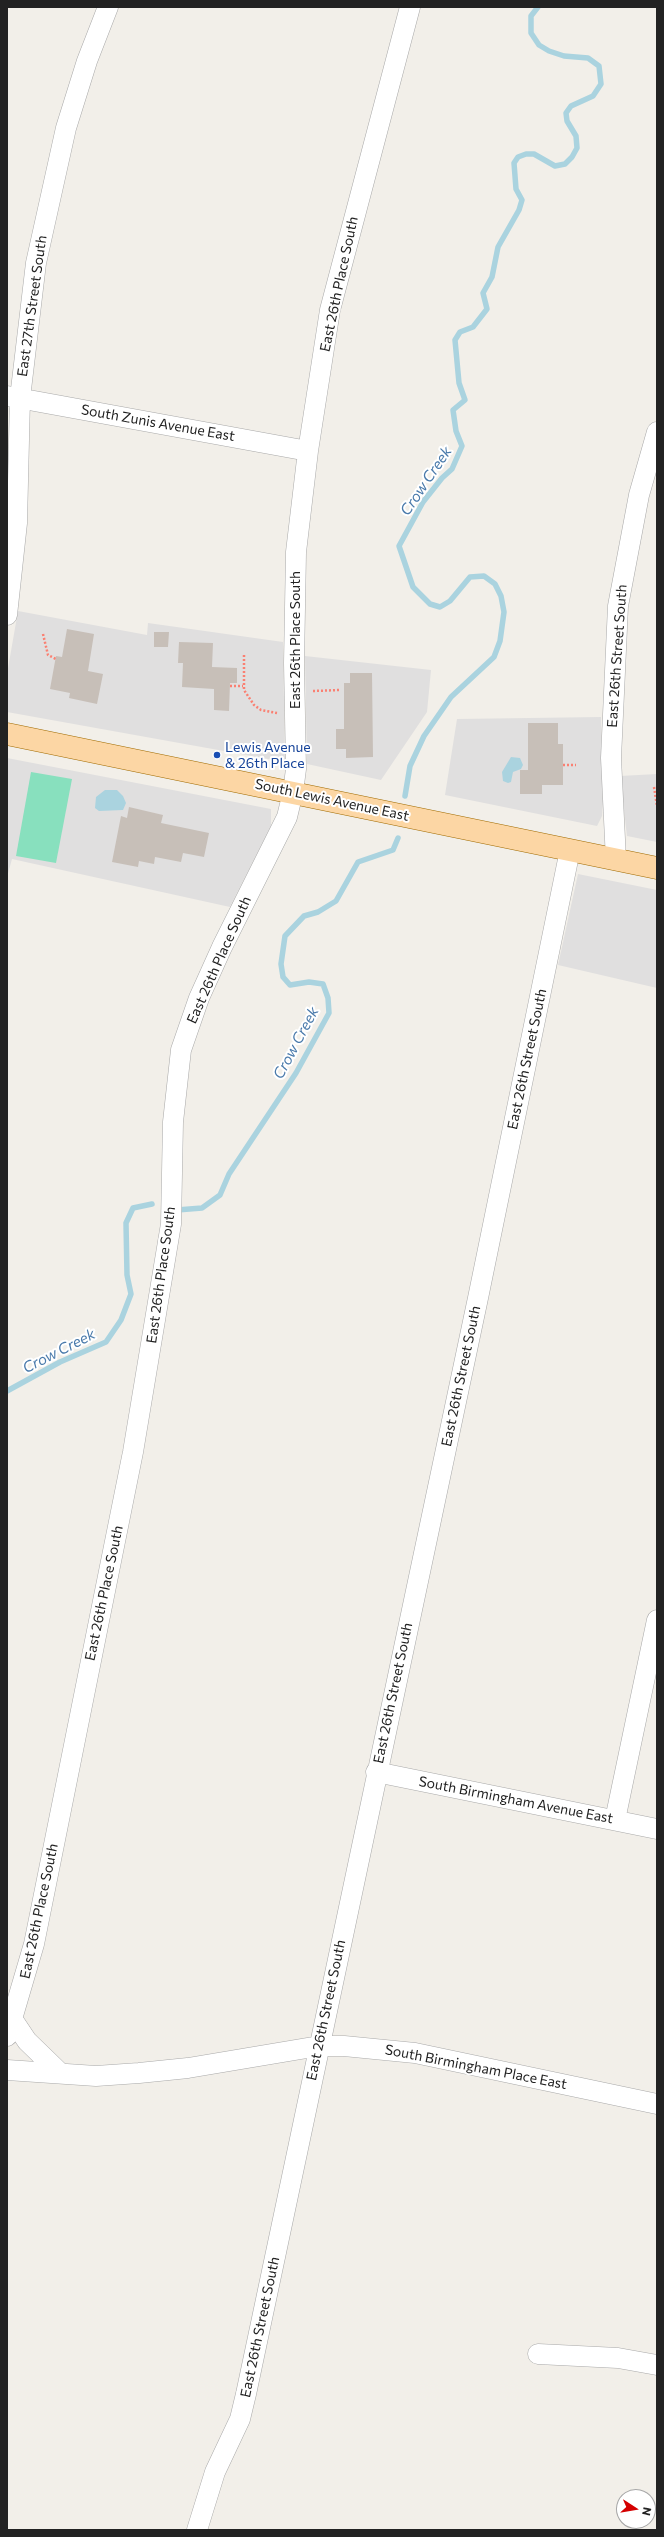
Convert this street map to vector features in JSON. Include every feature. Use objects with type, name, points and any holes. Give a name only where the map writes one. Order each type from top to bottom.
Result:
[{"type":"main road","name":"South Lewis Avenue East","points":[[7,734],[657,868]]},
{"type":"street","name":"East 27th Street South","points":[[7,615],[17,523],[13,397],[36,263],[50,193],[66,128],[87,61],[108,7]]},
{"type":"street","name":"East 26th Place South","points":[[10,2028],[34,1944],[133,1452],[171,1224],[173,1122],[182,1050],[199,998],[222,947],[287,817],[293,792],[296,769],[294,691],[296,552],[308,451],[330,310],[410,7]]},
{"type":"street","name":"South Zunis Avenue East","points":[[13,397],[308,451]]},
{"type":"street","name":"East 26th Street South","points":[[616,860],[610,758],[618,606],[639,495],[657,432]]},
{"type":"street","name":"East 26th Street South","points":[[197,2530],[215,2472],[240,2419],[376,1772],[478,1298],[570,850]]},
{"type":"street","points":[[616,1820],[657,1620]]},
{"type":"street","name":"South Birmingham Avenue East","points":[[376,1772],[657,1829]]},
{"type":"street","points":[[10,2028],[59,2072]]},
{"type":"street","name":"South Birmingham Place East","points":[[7,2070],[59,2072],[96,2076],[188,2068],[319,2046],[385,2049],[415,2053],[657,2104]]},
{"type":"street","points":[[538,2354],[618,2358],[657,2366]]},
{"type":"path","points":[[43,634],[48,655],[56,659]]},
{"type":"path","points":[[244,655],[243,686],[254,705],[261,710],[275,713]]},
{"type":"path","points":[[230,686],[243,686]]},
{"type":"path","points":[[294,691],[340,690]]},
{"type":"path","points":[[563,765],[576,765]]},
{"type":"path","points":[[654,787],[657,806]]},
{"type":"shaded area","points":[[18,611],[147,635],[148,623],[283,642],[285,762],[7,712],[7,674]]},
{"type":"shaded area","points":[[305,656],[431,670],[427,712],[381,780],[307,764]]},
{"type":"shaded area","points":[[601,717],[603,802],[602,816],[597,826],[445,795],[457,719]]},
{"type":"shaded area","points":[[7,758],[271,809],[271,826],[230,907],[12,859],[7,877]]},
{"type":"shaded area","points":[[657,774],[657,842],[627,836],[620,776]]},
{"type":"shaded area","points":[[578,874],[657,890],[657,988],[558,965]]},
{"type":"green space","points":[[31,772],[72,779],[56,863],[16,856]]},
{"type":"water","points":[[511,757],[520,758],[523,765],[521,769],[513,772],[511,782],[508,783],[503,781],[502,772]]},
{"type":"water","points":[[105,790],[117,790],[123,796],[126,803],[123,810],[99,811],[95,808],[96,797]]},
{"type":"building","points":[[67,629],[94,634],[88,671],[103,674],[97,704],[69,698],[70,693],[50,689],[56,656],[62,657]]},
{"type":"building","points":[[154,632],[169,632],[168,647],[154,647]]},
{"type":"building","points":[[179,642],[213,643],[212,667],[237,668],[237,683],[230,683],[229,711],[214,710],[214,689],[182,687],[183,663],[178,663]]},
{"type":"building","points":[[350,673],[372,673],[373,757],[346,758],[346,749],[336,749],[336,729],[344,729],[344,683],[350,683]]},
{"type":"building","points":[[528,723],[558,723],[558,744],[563,744],[563,785],[542,785],[542,794],[520,794],[520,770],[528,770]]},
{"type":"building","points":[[129,807],[163,815],[161,823],[209,833],[204,857],[183,853],[181,862],[155,857],[154,864],[139,861],[138,867],[112,862],[121,816],[127,818]]},
{"type":"waterway","name":"Crow Creek","points":[[405,796],[410,766],[424,736],[451,697],[494,657],[500,641],[504,612],[501,596],[495,584],[484,576],[470,577],[450,601],[440,607],[430,604],[413,587],[399,546],[423,502],[442,478],[452,469],[462,446],[456,431],[453,410],[465,400],[459,383],[455,340],[460,332],[473,327],[487,309],[483,293],[492,277],[498,247],[519,210],[522,200],[516,189],[514,163],[518,157],[526,154],[534,154],[555,166],[565,164],[572,157],[577,148],[576,136],[567,121],[566,113],[571,106],[593,96],[601,84],[599,66],[588,58],[564,56],[549,51],[539,45],[531,33],[531,16],[538,7]]},
{"type":"waterway","name":"Crow Creek","points":[[177,1210],[202,1208],[220,1195],[229,1174],[296,1073],[329,1013],[328,998],[323,984],[309,982],[290,985],[283,977],[281,964],[285,936],[304,916],[318,912],[336,901],[358,862],[393,850],[398,838]]},
{"type":"waterway","name":"Crow Creek","points":[[7,1391],[60,1362],[106,1342],[121,1320],[131,1294],[127,1275],[126,1223],[133,1208],[152,1204]]},
{"type":"place","name":"Lewis Avenue & 26th Place","points":[[217,755]]}]
